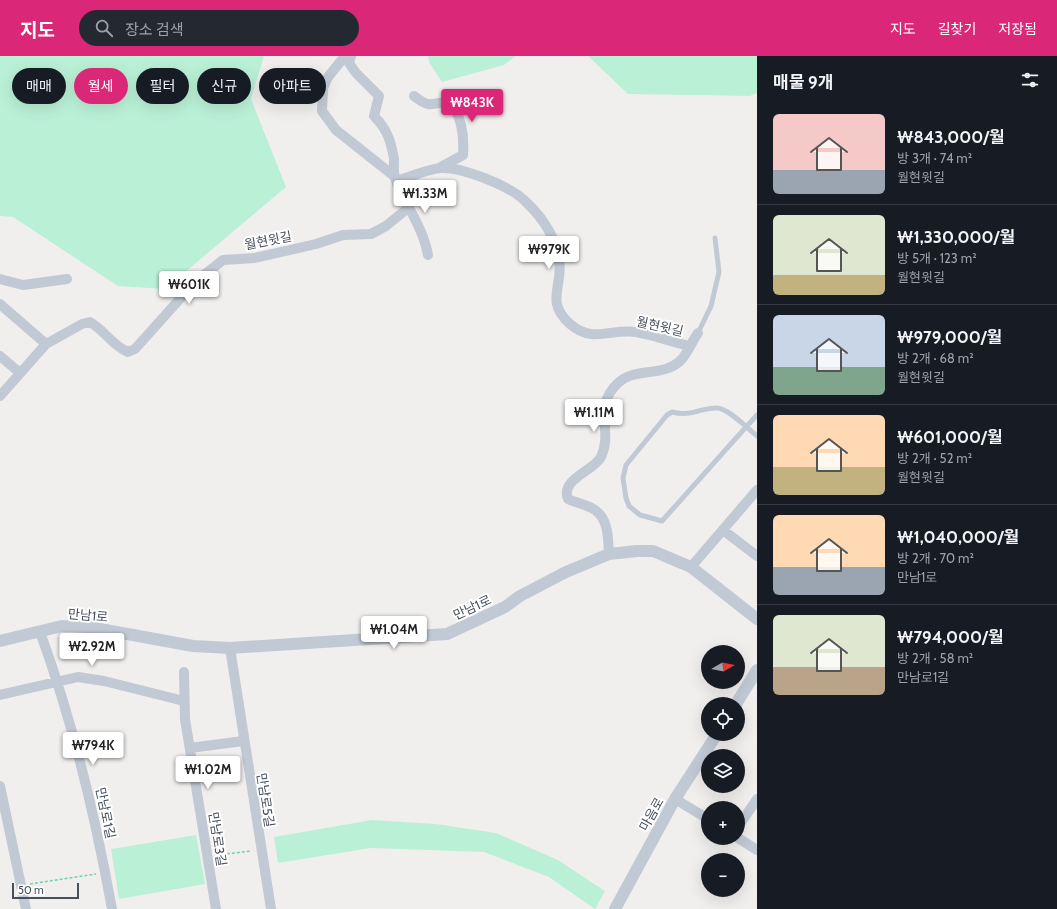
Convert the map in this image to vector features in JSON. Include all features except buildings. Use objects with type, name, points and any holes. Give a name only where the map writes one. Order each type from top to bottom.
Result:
[{"type":"street","points":[[345,56],[328,77],[323,88],[321,101],[322,111],[336,130],[395,178]]},
{"type":"street","points":[[351,56],[349,63],[356,73],[379,96],[374,116],[388,134],[394,160],[395,178],[408,208],[425,239],[428,254]]},
{"type":"street","name":"월현윗길","points":[[395,178],[441,168],[463,155],[463,130],[460,121],[449,106],[444,103],[427,104],[414,96]]},
{"type":"street","name":"월현윗길","points":[[441,168],[467,172],[485,178],[525,200],[538,215],[550,232],[557,248],[560,260],[560,270],[555,292],[556,304],[560,314],[581,332],[592,335],[635,332],[689,346]]},
{"type":"street","name":"월현윗길","points":[[46,344],[82,324],[90,322],[96,325],[122,350],[128,352],[135,349],[195,282],[223,260],[255,258],[316,244],[343,234],[371,234],[386,226],[408,208]]},
{"type":"street","points":[[0,279],[23,285],[67,279]]},
{"type":"street","points":[[0,304],[46,344],[0,396]]},
{"type":"street","points":[[609,554],[606,526],[602,517],[594,509],[568,499],[566,494],[568,488],[576,479],[600,459],[605,449],[603,411],[605,402],[615,386],[620,381],[634,374],[674,366],[682,360],[698,333]]},
{"type":"street","points":[[0,356],[20,373]]},
{"type":"street","points":[[691,567],[757,490]]},
{"type":"street","points":[[723,530],[757,556]]},
{"type":"street","name":"만남1로","points":[[0,641],[62,626],[89,626],[193,646],[230,648],[447,634],[505,607],[520,596],[566,572],[609,554],[653,551],[691,567],[757,619]]},
{"type":"street","name":"만남로1길","points":[[40,632],[58,680],[82,766],[112,909]]},
{"type":"street","name":"만남로5길","points":[[230,648],[243,741],[270,909]]},
{"type":"street","points":[[740,697],[757,670]]},
{"type":"street","name":"만남로3길","points":[[184,672],[184,701],[190,748],[216,909]]},
{"type":"street","points":[[0,696],[58,680],[87,678],[184,701]]},
{"type":"street","points":[[190,748],[243,741]]},
{"type":"street","name":"마음로","points":[[615,909],[676,799],[713,741]]},
{"type":"street","points":[[0,786],[26,909]]},
{"type":"street","points":[[676,799],[701,815]]},
{"type":"street","points":[[745,817],[757,799]]},
{"type":"street","points":[[745,842],[757,850]]},
{"type":"lane","points":[[698,333],[711,306],[718,272],[715,238]]},
{"type":"lane","points":[[757,415],[746,427],[662,521],[640,515],[629,506],[622,478],[626,465],[667,415],[672,412],[683,415],[718,408],[727,411],[746,427],[757,436]]},
{"type":"path","points":[[207,856],[261,850]]},
{"type":"path","points":[[22,886],[105,873]]},
{"type":"green space","points":[[0,56],[264,56],[260,68],[259,68],[251,99],[286,187],[165,289],[118,286],[13,217],[0,216]]},
{"type":"green space","points":[[428,56],[516,56],[504,65],[442,82],[429,62]]},
{"type":"green space","points":[[588,56],[757,56],[757,93],[750,96],[628,94]]},
{"type":"green space","points":[[372,820],[436,824],[496,833],[558,860],[605,891],[595,909],[549,877],[484,852],[371,848],[278,863],[274,837]]},
{"type":"green space","points":[[196,835],[205,884],[119,899],[111,849]]}]
